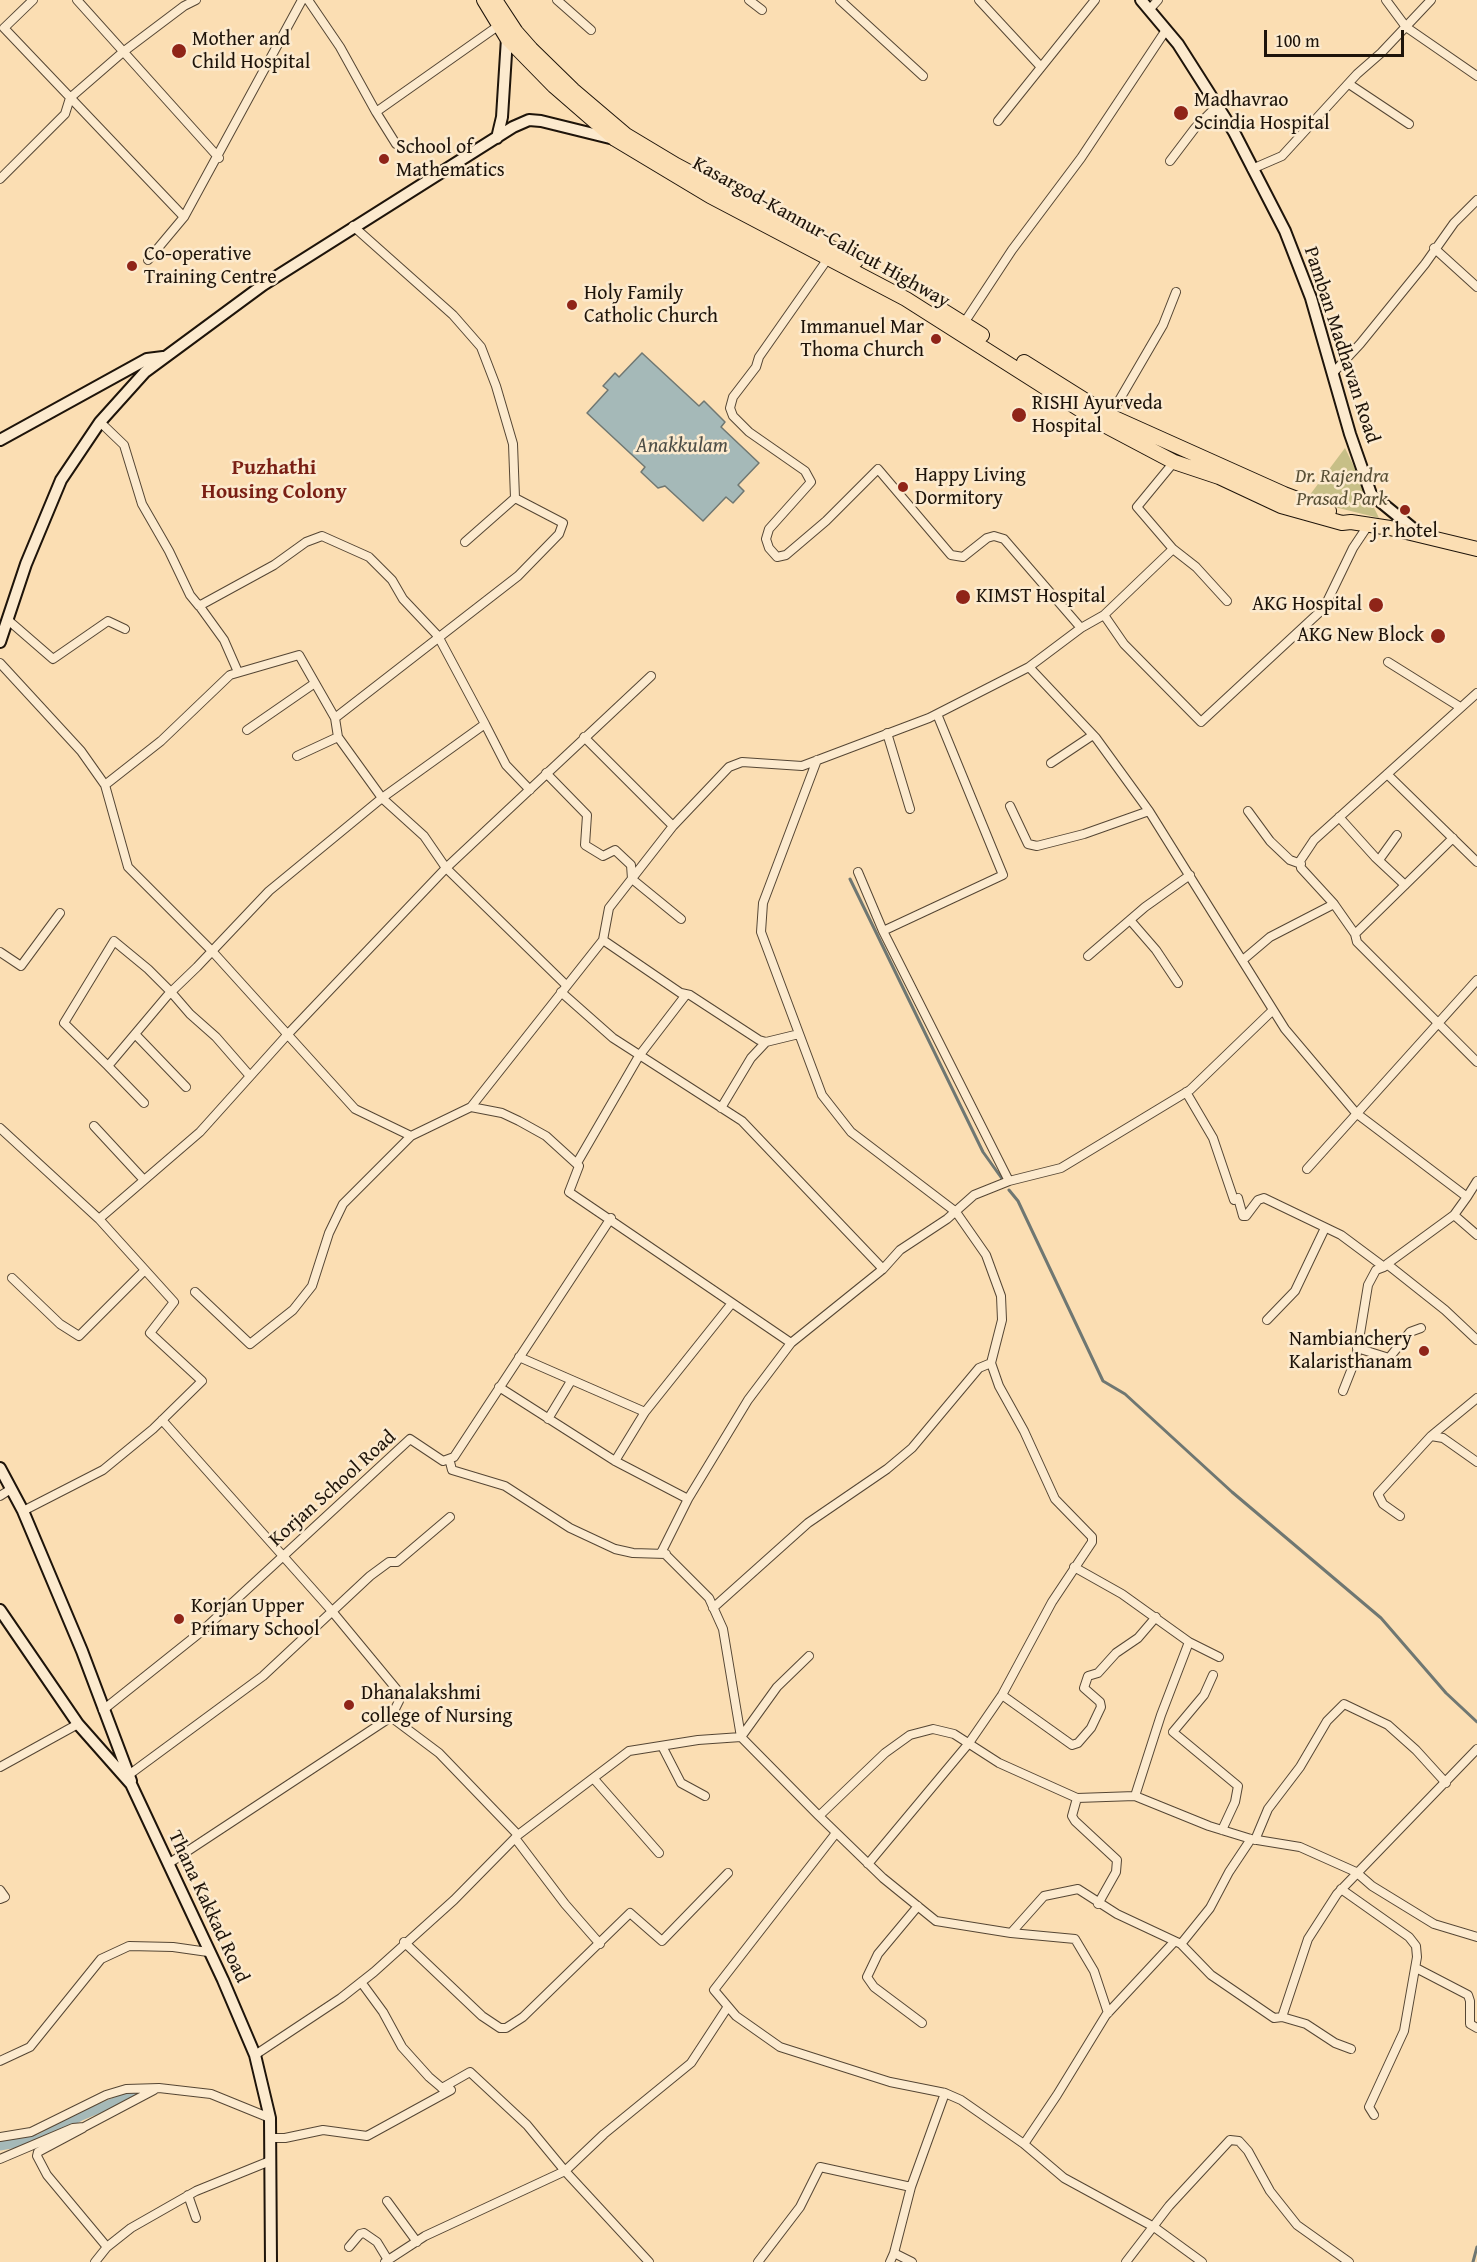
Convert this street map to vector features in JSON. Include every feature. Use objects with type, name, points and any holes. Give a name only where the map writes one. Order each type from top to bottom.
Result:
[{"type":"highway","name":"Kasargod-Kannur-Calicut Highway","points":[[494,1],[507,38],[554,86],[615,139],[710,196],[906,298],[1106,426],[1174,462],[1221,472],[1354,522],[1477,549]]},
{"type":"highway","name":"Kasargod-Kannur-Calicut Highway","points":[[502,22],[573,90],[626,135],[676,165],[885,276],[964,323],[1110,416],[1221,472]]},
{"type":"main road","name":"Pamban Madhavan Road","points":[[1141,0],[1178,44],[1234,132],[1285,231],[1311,298],[1371,494],[1424,537]]},
{"type":"main road","points":[[497,138],[502,117],[507,38]]},
{"type":"main road","points":[[0,642],[26,564],[61,480],[100,423],[145,372],[263,285],[353,226],[425,185],[529,120],[547,122],[615,139]]},
{"type":"main road","points":[[0,440],[147,359],[164,357]]},
{"type":"main road","points":[[0,1468],[23,1511],[82,1651],[131,1779]]},
{"type":"main road","name":"Thana Kakkad Road","points":[[0,1610],[4,1622],[78,1724],[131,1779],[255,2055],[270,2118],[271,2262]]},
{"type":"street","points":[[33,0],[4,28],[184,217]]},
{"type":"street","points":[[77,0],[219,158]]},
{"type":"street","points":[[0,179],[65,114],[70,98],[123,52],[184,6],[196,0]]},
{"type":"street","points":[[148,260],[184,217],[219,158],[302,0]]},
{"type":"street","points":[[308,0],[334,37],[396,144]]},
{"type":"street","points":[[557,0],[591,30]]},
{"type":"street","points":[[749,0],[762,10]]},
{"type":"street","points":[[840,0],[923,76]]},
{"type":"street","points":[[979,0],[1041,67]]},
{"type":"street","points":[[998,121],[1095,0]]},
{"type":"street","points":[[1149,10],[1158,0]]},
{"type":"street","points":[[1386,0],[1406,27],[1477,76]]},
{"type":"street","points":[[1252,169],[1282,156],[1431,0]]},
{"type":"street","points":[[376,112],[502,22]]},
{"type":"street","points":[[964,323],[1012,250],[1081,158],[1166,30]]},
{"type":"street","points":[[1349,84],[1409,124]]},
{"type":"street","points":[[1170,161],[1195,128],[1217,106]]},
{"type":"street","points":[[1333,373],[1425,264],[1434,248],[1454,223],[1477,200]]},
{"type":"street","points":[[353,226],[453,315],[481,347],[496,386],[513,444],[515,498]]},
{"type":"street","points":[[1434,248],[1477,287]]},
{"type":"street","points":[[829,257],[759,357],[756,367],[733,398],[729,408],[733,416],[750,432],[805,471],[812,482],[769,529],[766,539],[769,548],[777,557],[786,555],[878,469],[951,555],[963,557],[987,538],[994,536],[1004,539],[1081,628]]},
{"type":"street","points":[[1110,416],[1163,325],[1176,292]]},
{"type":"street","points":[[100,423],[124,445],[142,504],[169,551],[190,595],[224,640],[238,672]]},
{"type":"street","points":[[1174,462],[1137,507],[1173,549],[1196,567],[1227,601]]},
{"type":"street","points":[[465,542],[515,498]]},
{"type":"street","points":[[335,718],[518,576],[559,534],[563,523],[515,498]]},
{"type":"street","points":[[1104,615],[1124,644],[1201,722],[1324,608],[1353,548],[1354,522]]},
{"type":"street","points":[[198,604],[199,606],[255,575],[306,542],[322,536],[369,557],[438,636],[506,765],[530,790]]},
{"type":"street","points":[[195,1292],[250,1344],[299,1302],[312,1286],[329,1233],[343,1204],[411,1136],[471,1107],[603,940],[609,908],[674,826],[729,767],[742,762],[802,766],[937,714],[1029,667],[1081,628],[1104,615],[1173,549]]},
{"type":"street","points":[[8,620],[53,659],[108,621],[124,629]]},
{"type":"street","points":[[105,785],[161,741],[230,675],[299,655],[335,718],[338,737],[382,798],[424,836],[446,868],[613,1038],[742,1121],[883,1269]]},
{"type":"street","points":[[1388,662],[1460,707]]},
{"type":"street","points":[[0,663],[81,751],[105,785],[128,867],[212,951],[355,1109],[411,1136]]},
{"type":"street","points":[[1029,667],[1093,735],[1149,811],[1244,959],[1285,1029],[1356,1113],[1467,1197]]},
{"type":"street","points":[[99,1219],[200,1132],[288,1034],[446,868],[651,676]]},
{"type":"street","points":[[248,730],[315,683]]},
{"type":"street","points":[[1300,864],[1314,840],[1477,693]]},
{"type":"street","points":[[884,931],[1003,875],[937,714]]},
{"type":"street","points":[[108,1066],[171,992],[269,891],[382,798],[486,724]]},
{"type":"street","points":[[887,733],[910,809]]},
{"type":"street","points":[[1051,763],[1093,735]]},
{"type":"street","points":[[297,756],[338,737]]},
{"type":"street","points":[[584,737],[674,826]]},
{"type":"street","points":[[817,760],[763,903],[760,932],[822,1095],[851,1132],[956,1212],[986,1256],[1001,1296],[1002,1320],[991,1363],[999,1386],[1024,1431],[1054,1499],[1092,1537],[1092,1542],[1074,1567],[1002,1695],[969,1743],[868,1864]]},
{"type":"street","points":[[546,772],[587,815],[585,845],[603,856],[615,850],[631,865],[632,879],[681,919]]},
{"type":"street","points":[[1387,774],[1477,862]]},
{"type":"street","points":[[1010,806],[1028,844],[1037,846],[1084,834],[1149,811]]},
{"type":"street","points":[[1248,811],[1270,841],[1290,860],[1300,864],[1334,904],[1355,934],[1357,942],[1477,1062]]},
{"type":"street","points":[[1339,817],[1405,885]]},
{"type":"street","points":[[1379,860],[1397,836]]},
{"type":"street","points":[[1355,934],[1453,838]]},
{"type":"street","points":[[858,872],[884,931],[1009,1181]]},
{"type":"street","points":[[1088,956],[1130,920],[1190,875]]},
{"type":"street","points":[[1244,959],[1270,937],[1334,904]]},
{"type":"street","points":[[0,952],[21,966],[60,913]]},
{"type":"street","points":[[1130,920],[1156,950],[1178,983]]},
{"type":"street","points":[[577,1163],[639,1056],[685,996],[603,940]]},
{"type":"street","points":[[144,1103],[64,1023],[114,941],[148,969],[250,1076]]},
{"type":"street","points":[[1307,1168],[1477,980]]},
{"type":"street","points":[[681,993],[690,995],[766,1042]]},
{"type":"street","points":[[1108,2013],[1094,1971],[1081,1944],[1075,1939],[1011,1933],[936,1921],[868,1864],[741,1737],[723,1629],[709,1598],[663,1551],[688,1499],[748,1400],[791,1343],[883,1269],[900,1251],[956,1212],[974,1195],[1009,1181],[1061,1168],[1186,1092],[1215,1068],[1273,1010]]},
{"type":"street","points":[[135,1034],[186,1087]]},
{"type":"street","points":[[721,1108],[751,1058],[766,1042],[799,1034]]},
{"type":"street","points":[[1186,1092],[1213,1138],[1234,1200],[1238,1198],[1243,1216],[1246,1216],[1258,1200],[1264,1198],[1341,1235],[1445,1310],[1477,1340]]},
{"type":"street","points":[[471,1107],[502,1113],[546,1136],[579,1166],[569,1192],[611,1218],[791,1343]]},
{"type":"street","points":[[94,1125],[144,1180]]},
{"type":"street","points":[[0,1128],[99,1219],[174,1302],[150,1332],[202,1381],[162,1420],[103,1470],[23,1511]]},
{"type":"street","points":[[1344,1391],[1353,1370],[1368,1285],[1376,1270],[1385,1266],[1454,1215],[1477,1181]]},
{"type":"street","points":[[1454,1215],[1477,1235]]},
{"type":"street","name":"Korjan School Road","points":[[103,1710],[202,1631],[410,1439],[443,1461],[454,1457],[611,1218]]},
{"type":"street","points":[[1267,1320],[1295,1292],[1326,1228]]},
{"type":"street","points":[[12,1278],[60,1324],[79,1336],[145,1270]]},
{"type":"street","points":[[615,1461],[645,1412],[732,1303]]},
{"type":"street","points":[[1357,1348],[1389,1358],[1410,1332],[1421,1328]]},
{"type":"street","points":[[519,1357],[645,1412]]},
{"type":"street","points":[[713,1608],[808,1523],[887,1469],[912,1448],[979,1368],[991,1363]]},
{"type":"street","points":[[548,1419],[571,1381]]},
{"type":"street","points":[[499,1387],[615,1461],[688,1499]]},
{"type":"street","points":[[1400,1516],[1383,1504],[1378,1494],[1431,1436],[1477,1398]]},
{"type":"street","points":[[162,1420],[331,1610],[398,1692],[399,1701],[391,1717],[168,1864]]},
{"type":"street","points":[[1431,1436],[1443,1438],[1477,1461]]},
{"type":"street","points":[[450,1462],[452,1470],[505,1486],[570,1528],[615,1549],[633,1553],[666,1554]]},
{"type":"street","points":[[0,1496],[11,1489]]},
{"type":"street","points":[[131,1779],[263,1676],[331,1610],[380,1569],[389,1562],[397,1562],[450,1517]]},
{"type":"street","points":[[1074,1567],[1122,1594],[1189,1642],[1219,1657]]},
{"type":"street","points":[[1002,1695],[1072,1745],[1078,1743],[1090,1728],[1101,1707],[1100,1702],[1084,1688],[1088,1676],[1098,1673],[1116,1653],[1138,1638],[1156,1617]]},
{"type":"street","points":[[1135,1796],[1161,1715],[1189,1642]]},
{"type":"street","points":[[255,2055],[361,1982],[454,1900],[516,1836],[628,1751],[741,1737],[777,1687],[809,1656]]},
{"type":"street","points":[[1213,1676],[1204,1695],[1173,1732],[1238,1786],[1235,1802],[1222,1830]]},
{"type":"street","points":[[1024,2144],[1108,2013],[1210,1908],[1253,1840],[1268,1809],[1300,1767],[1327,1721],[1344,1704],[1388,1725],[1416,1750],[1446,1783]]},
{"type":"street","points":[[391,1717],[439,1753],[516,1836],[565,1904],[600,1944]]},
{"type":"street","points":[[0,1767],[78,1724]]},
{"type":"street","points":[[819,1816],[885,1753],[910,1736],[933,1729],[954,1734],[999,1763],[1041,1785],[1077,1798],[1135,1796],[1253,1840],[1300,1847],[1356,1872],[1372,1886],[1434,1924],[1477,1937]]},
{"type":"street","points":[[662,1746],[681,1783],[705,1796]]},
{"type":"street","points":[[1282,2017],[1308,1939],[1341,1889],[1477,1749]]},
{"type":"street","points":[[594,1779],[659,1853]]},
{"type":"street","points":[[1077,1798],[1072,1816],[1075,1821],[1117,1860],[1116,1872],[1098,1904]]},
{"type":"street","points":[[836,1833],[714,1990],[727,2008],[780,2047],[890,2082],[945,2093],[961,2100],[1024,2144],[1064,2178],[1154,2227],[1194,2259],[1202,2262]]},
{"type":"street","points":[[404,1942],[482,2016],[500,2028],[506,2028],[523,2017],[630,1913],[662,1941],[728,1873]]},
{"type":"street","points":[[1011,1933],[1044,1896],[1078,1889],[1098,1904],[1177,1943],[1211,1975],[1274,2018],[1282,2017],[1306,2024],[1335,2043],[1351,2049]]},
{"type":"street","points":[[1341,1889],[1409,1937],[1416,1946],[1416,1968],[1404,2031],[1369,2107],[1374,2115]]},
{"type":"street","points":[[0,1890],[4,1897],[0,1899]]},
{"type":"street","points":[[918,1906],[878,1954],[867,1977],[874,1987],[922,2023]]},
{"type":"street","points":[[0,2061],[30,2047],[102,1959],[129,1947],[173,1947],[208,1952]]},
{"type":"street","points":[[1416,1968],[1468,1995],[1470,2024],[1477,2028]]},
{"type":"street","points":[[270,2138],[285,2138],[323,2130],[367,2136],[451,2090],[441,2088],[402,2047],[383,2012],[361,1982]]},
{"type":"street","points":[[349,2247],[360,2234],[364,2233],[376,2242],[387,2261],[417,2242],[498,2200],[565,2170],[604,2134],[692,2063],[727,2008]]},
{"type":"street","points":[[441,2088],[470,2072],[527,2125],[648,2262]]},
{"type":"street","points":[[0,2137],[31,2132],[106,2095],[126,2089],[159,2088],[211,2094],[270,2118]]},
{"type":"street","points":[[107,2247],[47,2175],[37,2156],[38,2152],[159,2088]]},
{"type":"street","points":[[890,2262],[911,2187],[945,2093]]},
{"type":"street","points":[[0,2159],[74,2128],[84,2127]]},
{"type":"street","points":[[1126,2262],[1169,2206],[1230,2140],[1239,2141],[1248,2151],[1270,2192],[1297,2225],[1349,2262]]},
{"type":"street","points":[[95,2262],[107,2247],[131,2228],[188,2195],[270,2161]]},
{"type":"street","points":[[759,2262],[800,2207],[820,2167],[911,2187]]},
{"type":"street","points":[[188,2195],[196,2218]]},
{"type":"street","points":[[387,2201],[417,2242]]},
{"type":"street","points":[[894,2253],[912,2262]]},
{"type":"green space","name":"Dr. Rajendra Prasad Park","points":[[1345,448],[1379,518],[1306,500]]},
{"type":"water","name":"Anakkulam","points":[[642,353],[699,406],[704,401],[725,422],[721,427],[759,463],[738,485],[744,491],[733,503],[726,497],[703,521],[665,486],[658,488],[641,472],[645,467],[587,413],[608,390],[603,386],[615,373],[619,377]]},
{"type":"waterway","points":[[850,879],[983,1152],[1003,1180]]},
{"type":"waterway","points":[[1009,1190],[1018,1201],[1103,1381],[1125,1394],[1232,1492],[1381,1618],[1446,1693],[1477,1722]]},
{"type":"waterway","points":[[0,2146],[39,2139],[81,2116],[134,2094]]},
{"type":"waterway","points":[[1473,2262],[1477,2247]]},
{"type":"place","name":"Mother and Child Hospital","points":[[179,51]]},
{"type":"place","name":"Madhavrao Scindia Hospital","points":[[1181,113]]},
{"type":"place","name":"School of Mathematics","points":[[384,159]]},
{"type":"place","name":"Co-operative Training Centre","points":[[132,266]]},
{"type":"place","name":"Holy Family Catholic Church","points":[[572,305]]},
{"type":"place","name":"Immanuel Mar Thoma Church","points":[[936,339]]},
{"type":"place","name":"RISHI Ayurveda Hospital","points":[[1019,415]]},
{"type":"place","name":"Happy Living Dormitory","points":[[903,487]]},
{"type":"place","name":"j r hotel","points":[[1405,510]]},
{"type":"place","name":"KIMST Hospital","points":[[963,597]]},
{"type":"place","name":"AKG Hospital","points":[[1376,605]]},
{"type":"place","name":"AKG New Block","points":[[1438,636]]},
{"type":"place","name":"Nambianchery Kalaristhanam","points":[[1424,1351]]},
{"type":"place","name":"Korjan Upper Primary School","points":[[179,1619]]},
{"type":"place","name":"Dhanalakshmi college of Nursing","points":[[349,1705]]},
{"type":"district","name":"Puzhathi Housing Colony","points":[[274,481]]}]
